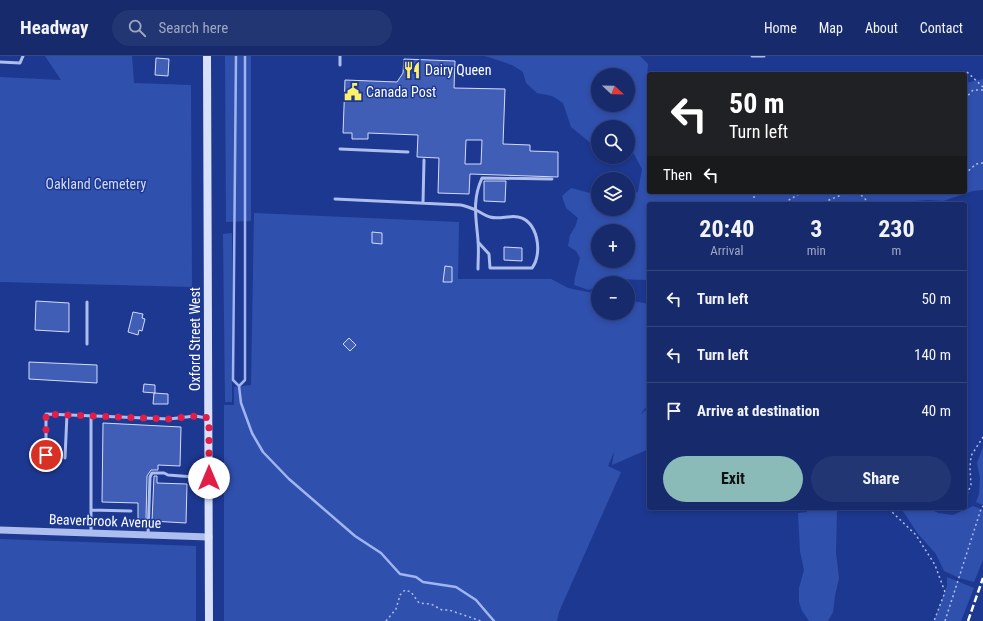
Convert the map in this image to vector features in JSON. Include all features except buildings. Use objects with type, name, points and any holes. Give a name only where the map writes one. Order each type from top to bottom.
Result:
[{"type":"main road","name":"Oxford Street West","points":[[207,56],[209,621]]},
{"type":"street","name":"Beaverbrook Avenue","points":[[0,530],[209,537]]},
{"type":"lane","points":[[0,62],[20,63],[23,56]]},
{"type":"lane","points":[[340,56],[340,65]]},
{"type":"lane","points":[[752,56],[764,56]]},
{"type":"lane","points":[[340,149],[408,152]]},
{"type":"lane","points":[[423,203],[424,160]]},
{"type":"lane","points":[[478,269],[478,242],[475,209],[476,194],[482,178],[552,178]]},
{"type":"lane","points":[[335,199],[461,205],[475,209],[490,217],[504,218],[518,216],[532,225],[538,239],[535,265],[532,268],[490,268],[489,254],[478,242]]},
{"type":"lane","points":[[87,302],[87,344]]},
{"type":"lane","points":[[46,455],[46,414],[168,419],[195,416],[209,418]]},
{"type":"lane","points":[[65,458],[67,414]]},
{"type":"lane","points":[[91,416],[91,533]]},
{"type":"lane","points":[[148,535],[150,477],[152,473],[209,478]]},
{"type":"lane","points":[[91,510],[131,511]]},
{"type":"path","points":[[967,72],[983,89]]},
{"type":"path","points":[[967,97],[973,90],[983,89]]},
{"type":"path","points":[[967,172],[976,164],[983,163]]},
{"type":"path","points":[[787,202],[799,194]]},
{"type":"path","points":[[827,202],[844,194]]},
{"type":"path","points":[[861,194],[869,202]]},
{"type":"path","points":[[967,494],[971,485],[971,456],[983,437]]},
{"type":"path","points":[[945,621],[980,509],[983,506]]},
{"type":"path","points":[[111,510],[111,529]]},
{"type":"path","points":[[891,510],[916,535],[936,565],[945,592],[934,621]]},
{"type":"path","points":[[386,621],[396,609],[400,595],[405,590],[412,592],[419,603],[431,604],[442,610],[449,610],[481,621]]},
{"type":"green space","name":"Oakland Cemetery","points":[[45,56],[132,56],[134,83],[191,85],[192,287],[0,282],[0,77],[61,80]]},
{"type":"green space","points":[[225,56],[251,56],[251,221],[226,222]]},
{"type":"green space","points":[[485,56],[640,56],[648,64],[647,194],[964,194],[943,201],[928,200],[908,202],[647,202],[647,280],[635,280],[635,276],[591,276],[591,289],[589,290],[574,285],[580,258],[576,251],[568,246],[570,235],[578,218],[566,208],[562,196],[571,188],[591,193],[591,216],[635,216],[635,193],[638,192],[642,169],[635,156],[635,120],[591,120],[591,143],[571,127],[563,103],[552,96],[537,93],[526,83],[523,72],[512,65]]},
{"type":"green space","points":[[983,79],[983,190],[967,193],[967,83]]},
{"type":"green space","points":[[254,213],[459,222],[458,279],[551,279],[568,288],[591,293],[591,320],[635,320],[635,301],[647,304],[647,406],[640,415],[647,409],[647,450],[612,465],[614,452],[608,466],[621,472],[559,612],[557,621],[224,621],[224,405],[234,405],[234,387],[251,385]]},
{"type":"green space","points":[[232,233],[232,402],[225,402],[223,234]]},
{"type":"green space","points":[[983,447],[983,505],[976,502],[979,494],[980,478],[977,463]]},
{"type":"green space","points":[[973,506],[983,510],[983,560],[974,582],[959,578],[944,571],[936,554],[918,534],[902,510],[933,510],[938,513],[953,515]]},
{"type":"green space","points":[[808,510],[837,510],[836,553],[839,578],[833,612],[828,621],[809,621],[802,611],[799,602],[799,588],[804,570],[800,551],[798,513],[807,512]]},
{"type":"green space","points":[[0,539],[196,546],[196,621],[0,621]]},
{"type":"green space","points":[[947,577],[974,588],[961,621],[934,621],[947,586]]},
{"type":"waterway","points":[[236,56],[233,380],[239,386],[241,403],[252,433],[263,452],[289,479],[355,536],[381,553],[400,574],[416,577],[423,582],[456,587],[476,600],[494,621]]},
{"type":"waterway","points":[[239,386],[245,380],[245,56]]},
{"type":"railway","points":[[968,621],[983,578]]},
{"type":"place","name":"Dairy Queen","points":[[412,70]]},
{"type":"place","name":"Canada Post","points":[[353,92]]},
{"type":"route","points":[[46,455],[46,414],[168,419],[195,416],[209,418],[209,478]]}]
